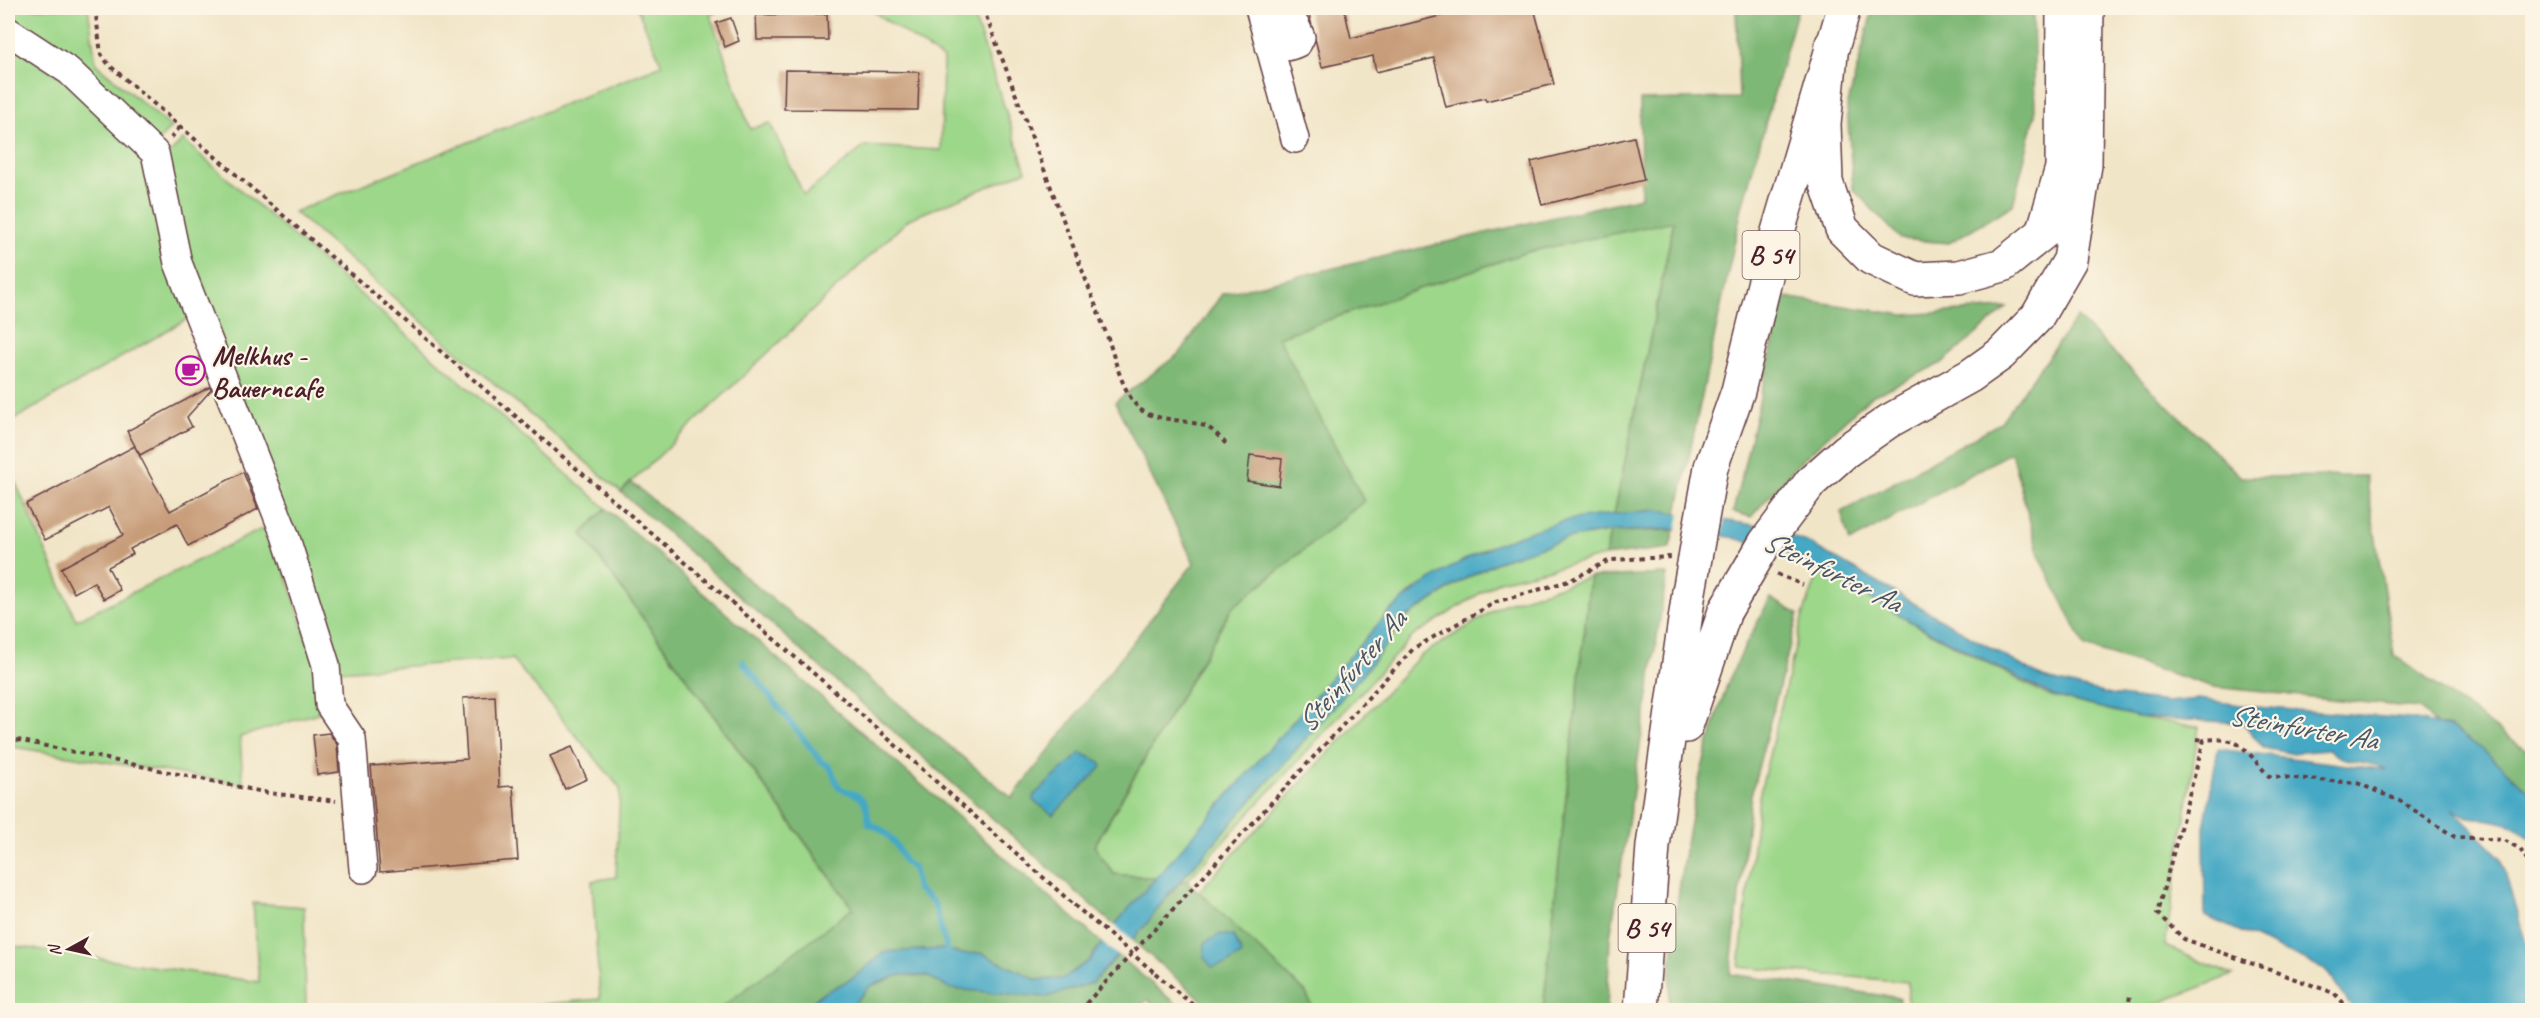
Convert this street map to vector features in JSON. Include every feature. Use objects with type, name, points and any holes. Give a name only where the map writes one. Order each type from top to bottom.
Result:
[{"type":"highway","name":"B 54","points":[[1641,1011],[1653,846],[1689,592],[1721,404],[1746,284],[1794,98],[1822,8]]},
{"type":"highway","name":"B 54","points":[[1711,467],[1738,391],[1772,252],[1844,8]]},
{"type":"highway","points":[[1832,44],[1824,124],[1826,182],[1842,230],[1871,258],[1915,279],[1959,277],[2003,265],[2043,233],[2062,168],[2063,8]]},
{"type":"highway","points":[[1653,846],[1692,701],[1725,611],[1765,543],[1812,482],[1846,451],[1889,421],[1970,376],[1994,359],[2037,317],[2070,260],[2085,165],[2087,8]]},
{"type":"street","points":[[1264,27],[1295,139]]},
{"type":"street","points":[[8,30],[69,71],[155,153],[178,263],[235,414],[285,535],[326,665],[329,705],[352,739],[363,869]]},
{"type":"path","points":[[95,8],[101,54],[109,65],[855,709],[1074,905],[1199,1011]]},
{"type":"path","points":[[983,8],[1118,374],[1139,409],[1151,416],[1180,419],[1210,428],[1228,446]]},
{"type":"path","points":[[1080,1011],[1414,648],[1497,602],[1569,581],[1611,560],[1680,557]]},
{"type":"path","points":[[1774,572],[1803,585]]},
{"type":"path","points":[[8,738],[268,793],[357,804]]},
{"type":"path","points":[[2197,739],[2226,738],[2236,741],[2269,776],[2357,783],[2400,801],[2456,837],[2504,840],[2520,849],[2532,867]]},
{"type":"path","points":[[2204,740],[2157,913],[2184,939],[2334,993],[2350,1011]]},
{"type":"path","points":[[2128,1011],[2130,995]]},
{"type":"green space","points":[[8,8],[88,8],[96,64],[171,127],[155,145],[8,23]]},
{"type":"green space","points":[[637,8],[724,8],[710,15],[750,129],[770,123],[804,195],[865,146],[941,150],[943,59],[869,9],[835,8],[971,8],[1026,171],[909,219],[621,492],[294,212],[662,65]]},
{"type":"green space","points":[[1736,8],[1798,8],[1742,207],[1677,513],[1656,510],[1614,515],[1674,221],[1527,252],[1278,337],[1364,501],[1232,608],[1094,846],[1114,874],[1156,878],[1115,926],[621,492],[631,482],[1012,798],[1194,563],[1115,402],[1181,352],[1222,294],[1641,197],[1640,100],[1739,98]]},
{"type":"green space","points":[[1873,8],[2033,8],[2035,116],[2013,205],[1949,243],[1901,239],[1853,189],[1847,107]]},
{"type":"green space","points":[[8,42],[63,79],[146,159],[189,318],[8,423]]},
{"type":"green space","points":[[183,140],[606,508],[582,534],[853,909],[718,1010],[536,1010],[534,1005],[600,999],[592,881],[616,877],[620,788],[512,659],[337,671],[187,261],[167,156]]},
{"type":"green space","points":[[1674,220],[1614,515],[1562,522],[1486,548],[1415,589],[1387,614],[1156,878],[1114,874],[1094,847],[1232,608],[1364,501],[1277,337],[1527,252]]},
{"type":"green space","points":[[1784,297],[1904,315],[2007,308],[1942,363],[1870,397],[1796,466],[1751,517],[1733,512]]},
{"type":"green space","points":[[2077,317],[2241,477],[2366,476],[2394,655],[2532,755],[2532,794],[2483,750],[2450,727],[2437,725],[2419,708],[2214,687],[2085,647],[2039,555],[2011,452],[1850,542],[1841,512],[2000,423]]},
{"type":"green space","points":[[8,465],[76,620],[270,525],[317,668],[321,712],[240,737],[243,784],[8,746]]},
{"type":"green space","points":[[606,508],[1102,943],[1089,960],[1062,979],[1037,980],[981,953],[962,954],[945,949],[885,952],[853,978],[820,995],[805,1009],[718,1010],[853,908],[582,534]]},
{"type":"green space","points":[[1674,530],[1670,548],[1605,556],[1610,532]]},
{"type":"green space","points":[[1610,532],[1605,556],[1499,581],[1413,636],[1187,881],[1181,881],[1363,674],[1407,617],[1462,581],[1501,560],[1566,539]]},
{"type":"green space","points":[[1820,569],[1929,632],[2047,695],[2138,717],[2199,727],[2165,946],[2232,975],[2141,1010],[1907,1010],[1908,982],[1739,967],[1759,797],[1803,615]]},
{"type":"green space","points":[[1667,574],[1610,938],[1607,1010],[1543,1010],[1590,577]]},
{"type":"green space","points":[[1590,577],[1543,1010],[1313,1010],[1306,993],[1198,892],[1420,656],[1504,604]]},
{"type":"green space","points":[[1770,598],[1798,614],[1751,795],[1730,974],[1900,998],[1899,1010],[1669,1010],[1679,888],[1702,767],[1730,677]]},
{"type":"green space","points":[[1181,881],[1187,881],[1306,993],[1313,1010],[1213,1010],[1132,940]]},
{"type":"green space","points":[[253,903],[304,907],[306,1010],[8,1010],[8,945],[259,982]]},
{"type":"green space","points":[[1118,955],[1183,1010],[1159,1010],[1148,1000],[1134,1010],[848,1010],[870,986],[900,975],[927,976],[952,989],[1092,983]]},
{"type":"water","name":"Steinfurter Aa","points":[[1656,510],[1754,525],[1807,542],[2043,678],[2111,695],[2167,702],[2198,699],[2255,707],[2410,719],[2450,727],[2483,750],[2532,794],[2532,840],[2509,825],[2467,816],[2452,809],[2501,858],[2532,964],[2532,1010],[2354,1010],[2325,969],[2205,916],[2204,828],[2218,749],[2387,770],[2372,764],[2343,758],[2329,750],[2289,753],[2264,748],[2243,723],[2138,717],[2053,696],[1908,620],[1792,554],[1730,537],[1668,529],[1605,532],[1566,539],[1501,560],[1461,581],[1407,617],[1363,674],[1167,896],[1145,926],[1092,983],[1047,997],[951,989],[927,976],[900,975],[870,986],[848,1010],[791,1010],[805,1009],[820,995],[853,978],[885,952],[945,949],[962,954],[981,953],[1037,980],[1062,979],[1090,960],[1118,921],[1387,614],[1406,598],[1446,570],[1468,558],[1536,529],[1584,517]]},
{"type":"water","points":[[1081,753],[1100,762],[1102,767],[1053,815],[1033,800],[1034,795]]},
{"type":"water","points":[[1220,934],[1233,936],[1242,954],[1227,964],[1212,967],[1204,958],[1205,943]]},
{"type":"pier","points":[[1681,510],[1725,517],[1721,539],[1676,534]]},
{"type":"pier","points":[[1113,924],[1134,942],[1120,957],[1100,941]]},
{"type":"building","points":[[1344,8],[1351,38],[1472,8],[1534,8],[1554,84],[1486,101],[1485,98],[1446,107],[1434,58],[1376,72],[1373,56],[1322,67],[1308,10]]},
{"type":"building","points":[[827,14],[828,40],[757,40],[756,15]]},
{"type":"building","points":[[731,18],[739,41],[725,47],[716,23]]},
{"type":"building","points":[[785,70],[919,72],[918,110],[784,109]]},
{"type":"building","points":[[1634,137],[1644,180],[1542,205],[1531,162]]},
{"type":"building","points":[[210,387],[211,390],[187,417],[192,427],[140,455],[135,447],[170,511],[243,472],[258,509],[188,546],[177,524],[130,549],[133,554],[108,567],[120,590],[104,599],[94,582],[74,593],[61,568],[123,535],[109,507],[45,540],[26,504],[135,446],[127,431]]},
{"type":"building","points":[[1250,455],[1282,459],[1279,486],[1247,481]]},
{"type":"building","points":[[495,696],[499,787],[513,786],[518,860],[380,872],[371,766],[467,759],[463,698]]},
{"type":"building","points":[[329,733],[337,744],[339,772],[317,775],[313,735]]},
{"type":"building","points":[[572,747],[587,779],[565,789],[550,756]]},
{"type":"waterway","points":[[743,662],[821,761],[830,767],[839,788],[862,799],[867,808],[869,824],[886,833],[895,844],[904,862],[913,867],[917,889],[934,903],[949,957]]},
{"type":"place","name":"Melkhus - Bauerncafe","points":[[191,371]]}]
